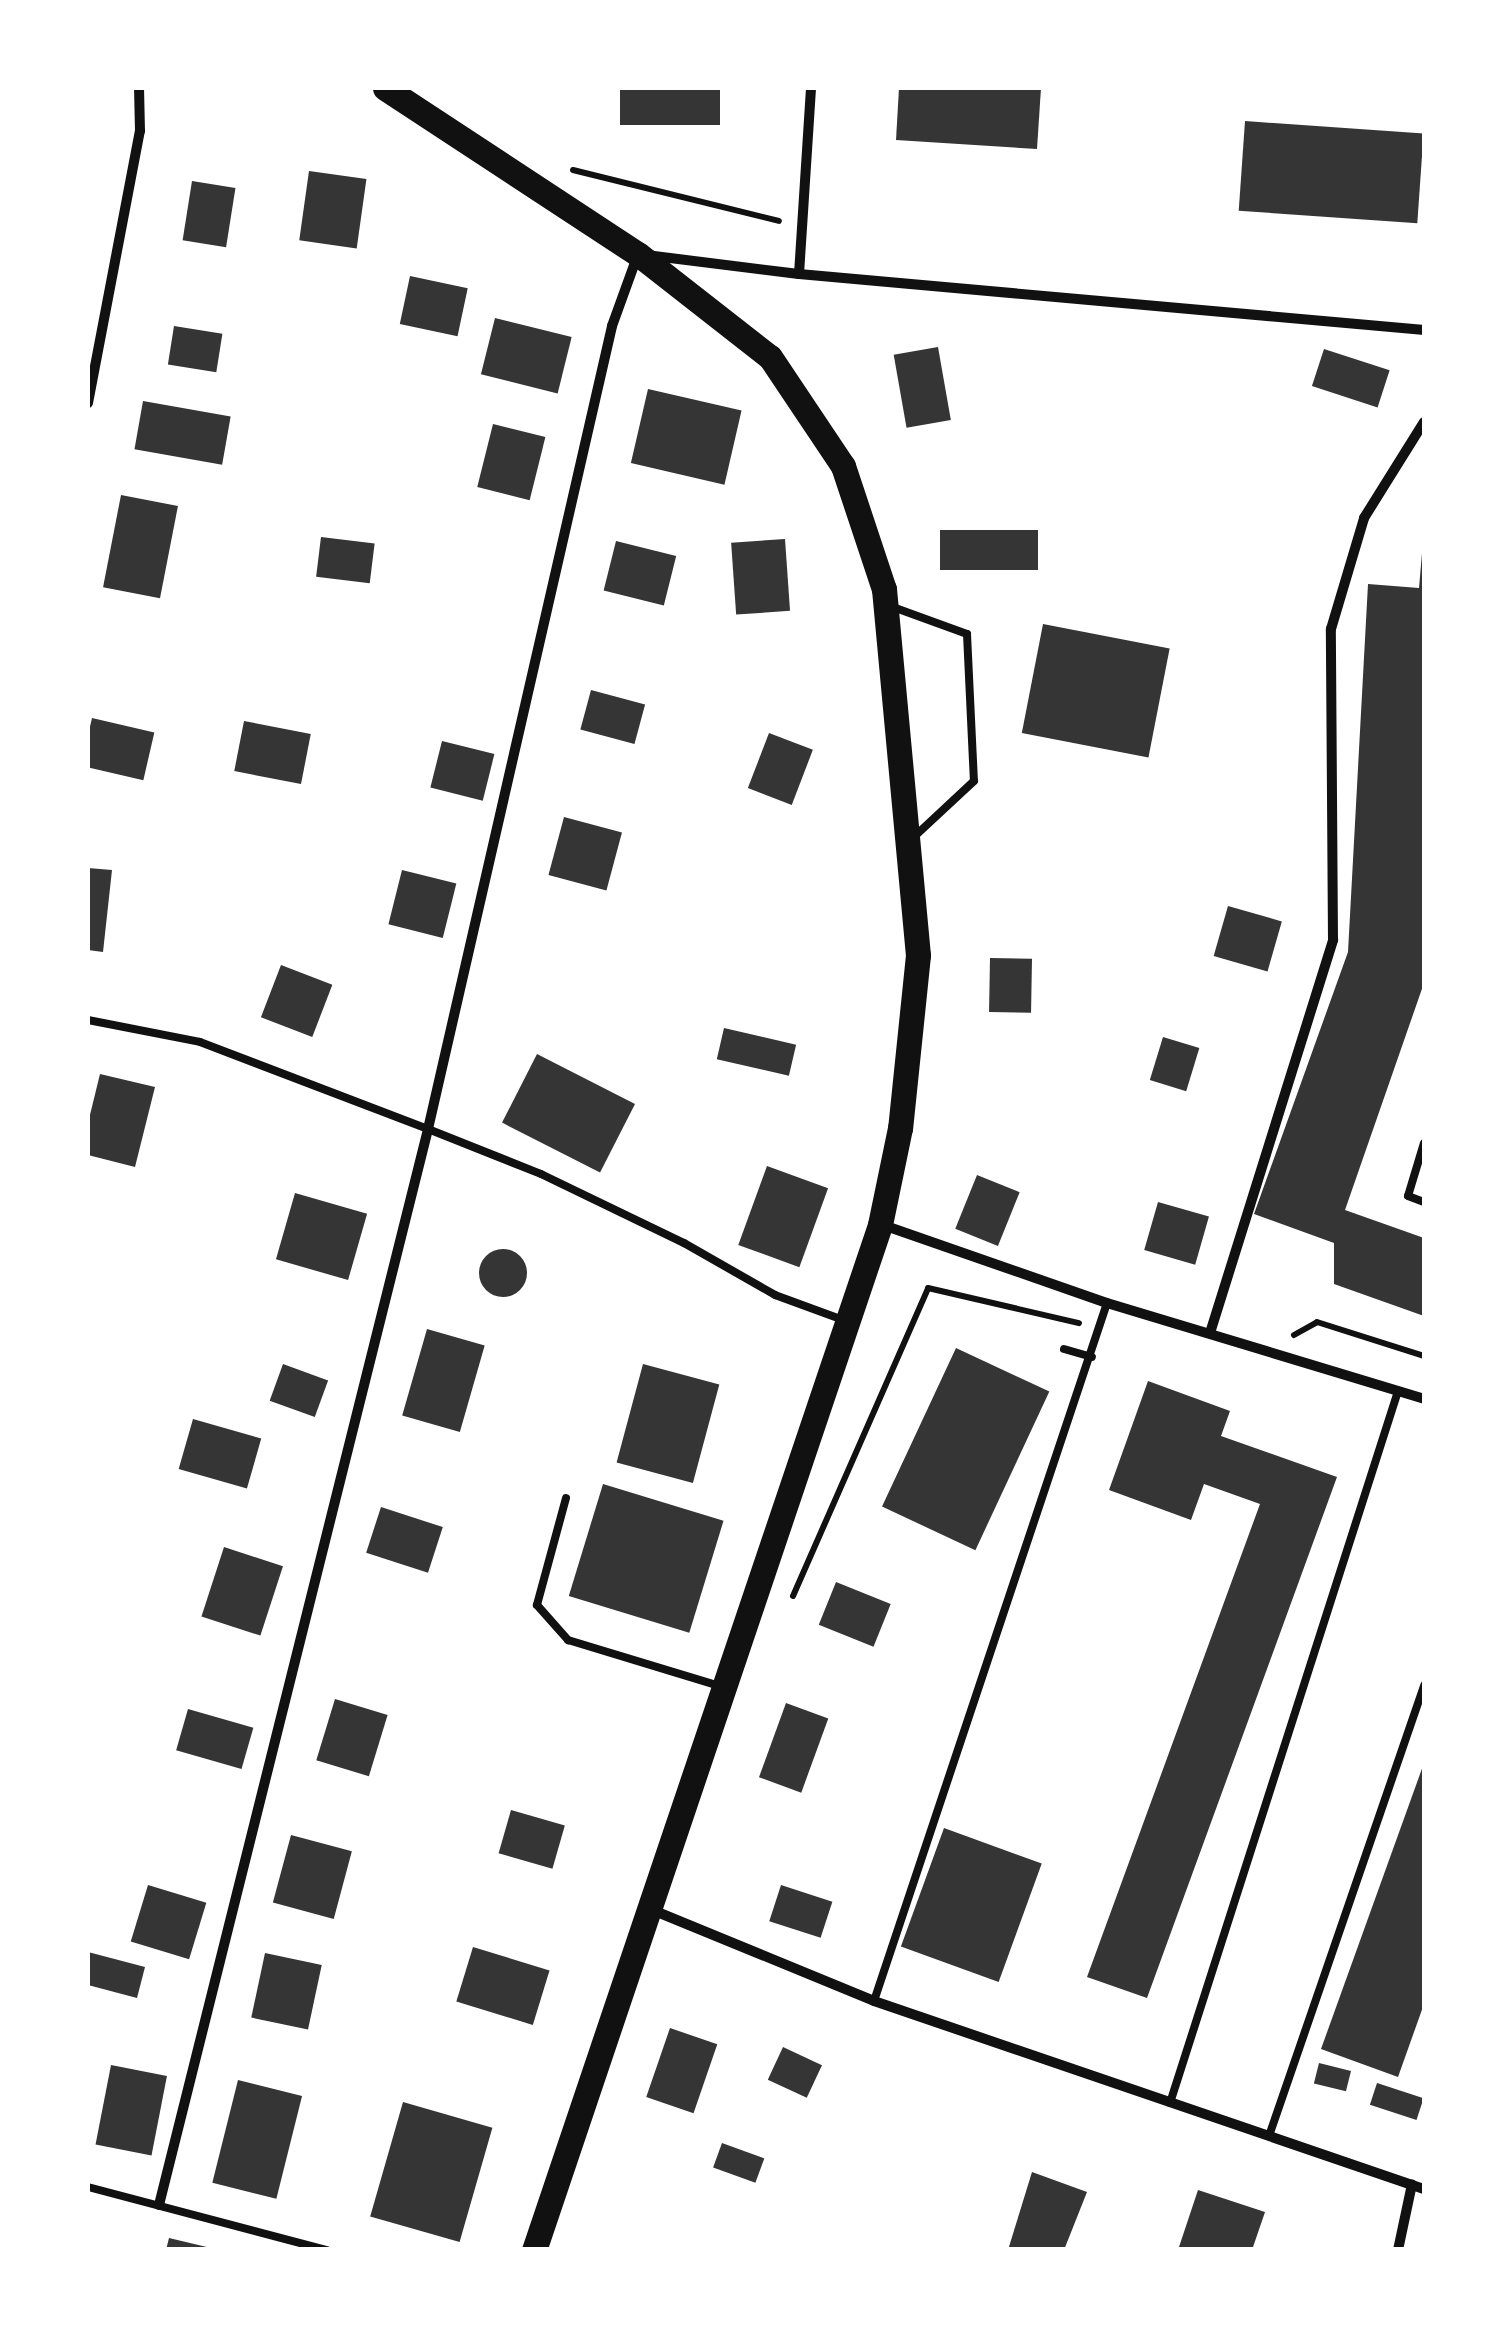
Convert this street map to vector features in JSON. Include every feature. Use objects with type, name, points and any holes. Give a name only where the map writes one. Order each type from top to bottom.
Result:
[{"type":"main road","points":[[385,88],[638,254],[770,357],[842,466],[885,604],[918,954],[900,1128],[880,1224],[534,2250]]},
{"type":"street","points":[[88,403],[140,131],[139,88]]},
{"type":"street","points":[[799,274],[812,88]]},
{"type":"street","points":[[159,2205],[428,1129],[612,326],[638,254],[799,274],[1424,330]]},
{"type":"street","points":[[1210,1333],[1334,940],[1332,629],[1364,518],[1424,422]]},
{"type":"street","points":[[880,1224],[1107,1303],[1424,1399]]},
{"type":"street","points":[[648,1909],[874,2001],[1424,2189]]},
{"type":"street","points":[[1398,2250],[1412,2184]]},
{"type":"lane","points":[[885,604],[967,634],[974,781],[908,843]]},
{"type":"lane","points":[[88,1020],[200,1042],[428,1129],[541,1174],[684,1242],[775,1294],[848,1322]]},
{"type":"lane","points":[[1424,1143],[1408,1196],[1424,1202]]},
{"type":"lane","points":[[874,2001],[1107,1303]]},
{"type":"lane","points":[[1064,1349],[1092,1356]]},
{"type":"lane","points":[[1170,2103],[1398,1391]]},
{"type":"lane","points":[[566,1498],[537,1606],[568,1640],[724,1688]]},
{"type":"lane","points":[[1269,2136],[1424,1684]]},
{"type":"lane","points":[[88,2187],[327,2250]]},
{"type":"path","points":[[566,168],[802,226]]},
{"type":"path","points":[[787,1610],[928,1288],[1100,1328]]},
{"type":"path","points":[[1317,1322],[1424,1356]]},
{"type":"building","points":[[620,88],[720,88],[720,125],[620,125]]},
{"type":"building","points":[[899,88],[1041,88],[1037,149],[896,140]]},
{"type":"building","points":[[1245,121],[1424,133],[1417,223],[1239,211]]},
{"type":"building","points":[[309,171],[366,179],[357,248],[299,240]]},
{"type":"building","points":[[192,181],[235,188],[226,247],[183,240]]},
{"type":"building","points":[[410,276],[468,288],[458,336],[400,324]]},
{"type":"building","points":[[495,318],[572,337],[558,393],[481,374]]},
{"type":"building","points":[[174,326],[222,334],[216,372],[168,365]]},
{"type":"building","points":[[938,347],[951,420],[907,428],[894,355]]},
{"type":"building","points":[[1324,349],[1390,370],[1378,407],[1312,386]]},
{"type":"building","points":[[648,389],[742,411],[724,485],[631,463]]},
{"type":"building","points":[[143,401],[231,416],[222,465],[134,449]]},
{"type":"building","points":[[493,424],[545,437],[530,500],[477,487]]},
{"type":"building","points":[[121,495],[178,506],[160,598],[103,587]]},
{"type":"building","points":[[940,530],[1038,530],[1038,570],[940,570]]},
{"type":"building","points":[[321,537],[375,544],[370,583],[316,577]]},
{"type":"building","points":[[785,539],[790,611],[736,615],[731,543]]},
{"type":"building","points":[[616,541],[676,556],[664,605],[604,590]]},
{"type":"building","points":[[1422,553],[1424,983],[1345,1210],[1424,1238],[1424,1316],[1334,1284],[1334,1243],[1254,1214],[1348,952],[1368,584],[1419,588]]},
{"type":"building","points":[[1043,624],[1170,649],[1148,758],[1022,733]]},
{"type":"building","points":[[591,690],[645,704],[634,744],[580,730]]},
{"type":"building","points":[[92,718],[154,732],[143,780],[88,767]]},
{"type":"building","points":[[244,721],[311,734],[301,784],[234,771]]},
{"type":"building","points":[[769,733],[813,750],[792,805],[748,788]]},
{"type":"building","points":[[442,741],[494,754],[483,801],[430,788]]},
{"type":"building","points":[[564,817],[622,833],[606,890],[548,875]]},
{"type":"building","points":[[88,868],[112,870],[103,952],[88,950]]},
{"type":"building","points":[[402,870],[456,884],[443,938],[388,924]]},
{"type":"building","points":[[1228,906],[1282,921],[1267,971],[1214,956]]},
{"type":"building","points":[[990,958],[1032,959],[1031,1013],[989,1012]]},
{"type":"building","points":[[281,965],[332,985],[312,1037],[261,1017]]},
{"type":"building","points":[[724,1028],[796,1045],[789,1076],[717,1059]]},
{"type":"building","points":[[1163,1037],[1199,1048],[1186,1091],[1150,1080]]},
{"type":"building","points":[[537,1054],[635,1104],[600,1173],[502,1123]]},
{"type":"building","points":[[100,1074],[155,1087],[135,1167],[88,1155],[88,1123]]},
{"type":"building","points":[[767,1166],[828,1188],[799,1267],[738,1245]]},
{"type":"building","points":[[977,1175],[1020,1192],[998,1246],[955,1229]]},
{"type":"building","points":[[295,1193],[367,1214],[348,1280],[276,1259]]},
{"type":"building","points":[[1158,1202],[1209,1217],[1195,1265],[1144,1250]]},
{"type":"building","points":[[503,1249],[520,1256],[527,1273],[520,1290],[503,1297],[486,1290],[479,1273],[486,1256]]},
{"type":"building","points":[[427,1329],[485,1346],[460,1432],[402,1416]]},
{"type":"building","points":[[956,1348],[1049,1392],[975,1550],[882,1507]]},
{"type":"building","points":[[283,1364],[328,1380],[315,1417],[270,1401]]},
{"type":"building","points":[[643,1364],[719,1384],[693,1483],[617,1463]]},
{"type":"building","points":[[1148,1381],[1230,1411],[1221,1436],[1337,1477],[1147,1998],[1087,1977],[1260,1504],[1204,1484],[1191,1520],[1109,1490]]},
{"type":"building","points":[[193,1419],[261,1439],[247,1489],[179,1469]]},
{"type":"building","points":[[603,1484],[723,1521],[689,1633],[569,1596]]},
{"type":"building","points":[[381,1507],[443,1527],[428,1573],[366,1553]]},
{"type":"building","points":[[224,1547],[283,1566],[260,1636],[201,1616]]},
{"type":"building","points":[[836,1582],[891,1604],[873,1647],[819,1625]]},
{"type":"building","points":[[335,1699],[388,1715],[369,1776],[316,1760]]},
{"type":"building","points":[[786,1703],[828,1718],[801,1793],[759,1777]]},
{"type":"building","points":[[188,1709],[253,1728],[242,1769],[176,1750]]},
{"type":"building","points":[[1424,1763],[1424,2004],[1398,2077],[1321,2049]]},
{"type":"building","points":[[511,1810],[565,1825],[552,1869],[499,1853]]},
{"type":"building","points":[[944,1828],[1042,1864],[999,1982],[901,1946]]},
{"type":"building","points":[[291,1835],[352,1851],[334,1919],[273,1903]]},
{"type":"building","points":[[148,1885],[206,1903],[189,1959],[131,1941]]},
{"type":"building","points":[[781,1885],[832,1902],[821,1938],[769,1921]]},
{"type":"building","points":[[473,1947],[550,1970],[533,2025],[456,2002]]},
{"type":"building","points":[[88,1952],[145,1967],[137,1998],[88,1985]]},
{"type":"building","points":[[265,1953],[322,1965],[308,2030],[251,2018]]},
{"type":"building","points":[[670,2028],[717,2044],[694,2113],[646,2097]]},
{"type":"building","points":[[783,2047],[822,2065],[807,2098],[768,2080]]},
{"type":"building","points":[[1319,2063],[1351,2071],[1346,2091],[1314,2083]]},
{"type":"building","points":[[111,2065],[167,2076],[151,2155],[96,2145]]},
{"type":"building","points":[[238,2080],[302,2096],[276,2199],[212,2183]]},
{"type":"building","points":[[1377,2083],[1424,2098],[1416,2120],[1370,2105]]},
{"type":"building","points":[[403,2102],[492,2128],[460,2242],[370,2216]]},
{"type":"building","points":[[722,2143],[764,2158],[755,2183],[713,2167]]},
{"type":"building","points":[[1032,2172],[1087,2192],[1064,2250],[1008,2250]]},
{"type":"building","points":[[1198,2190],[1265,2212],[1252,2250],[1178,2250]]},
{"type":"building","points":[[169,2238],[211,2248],[211,2250],[166,2250]]}]
